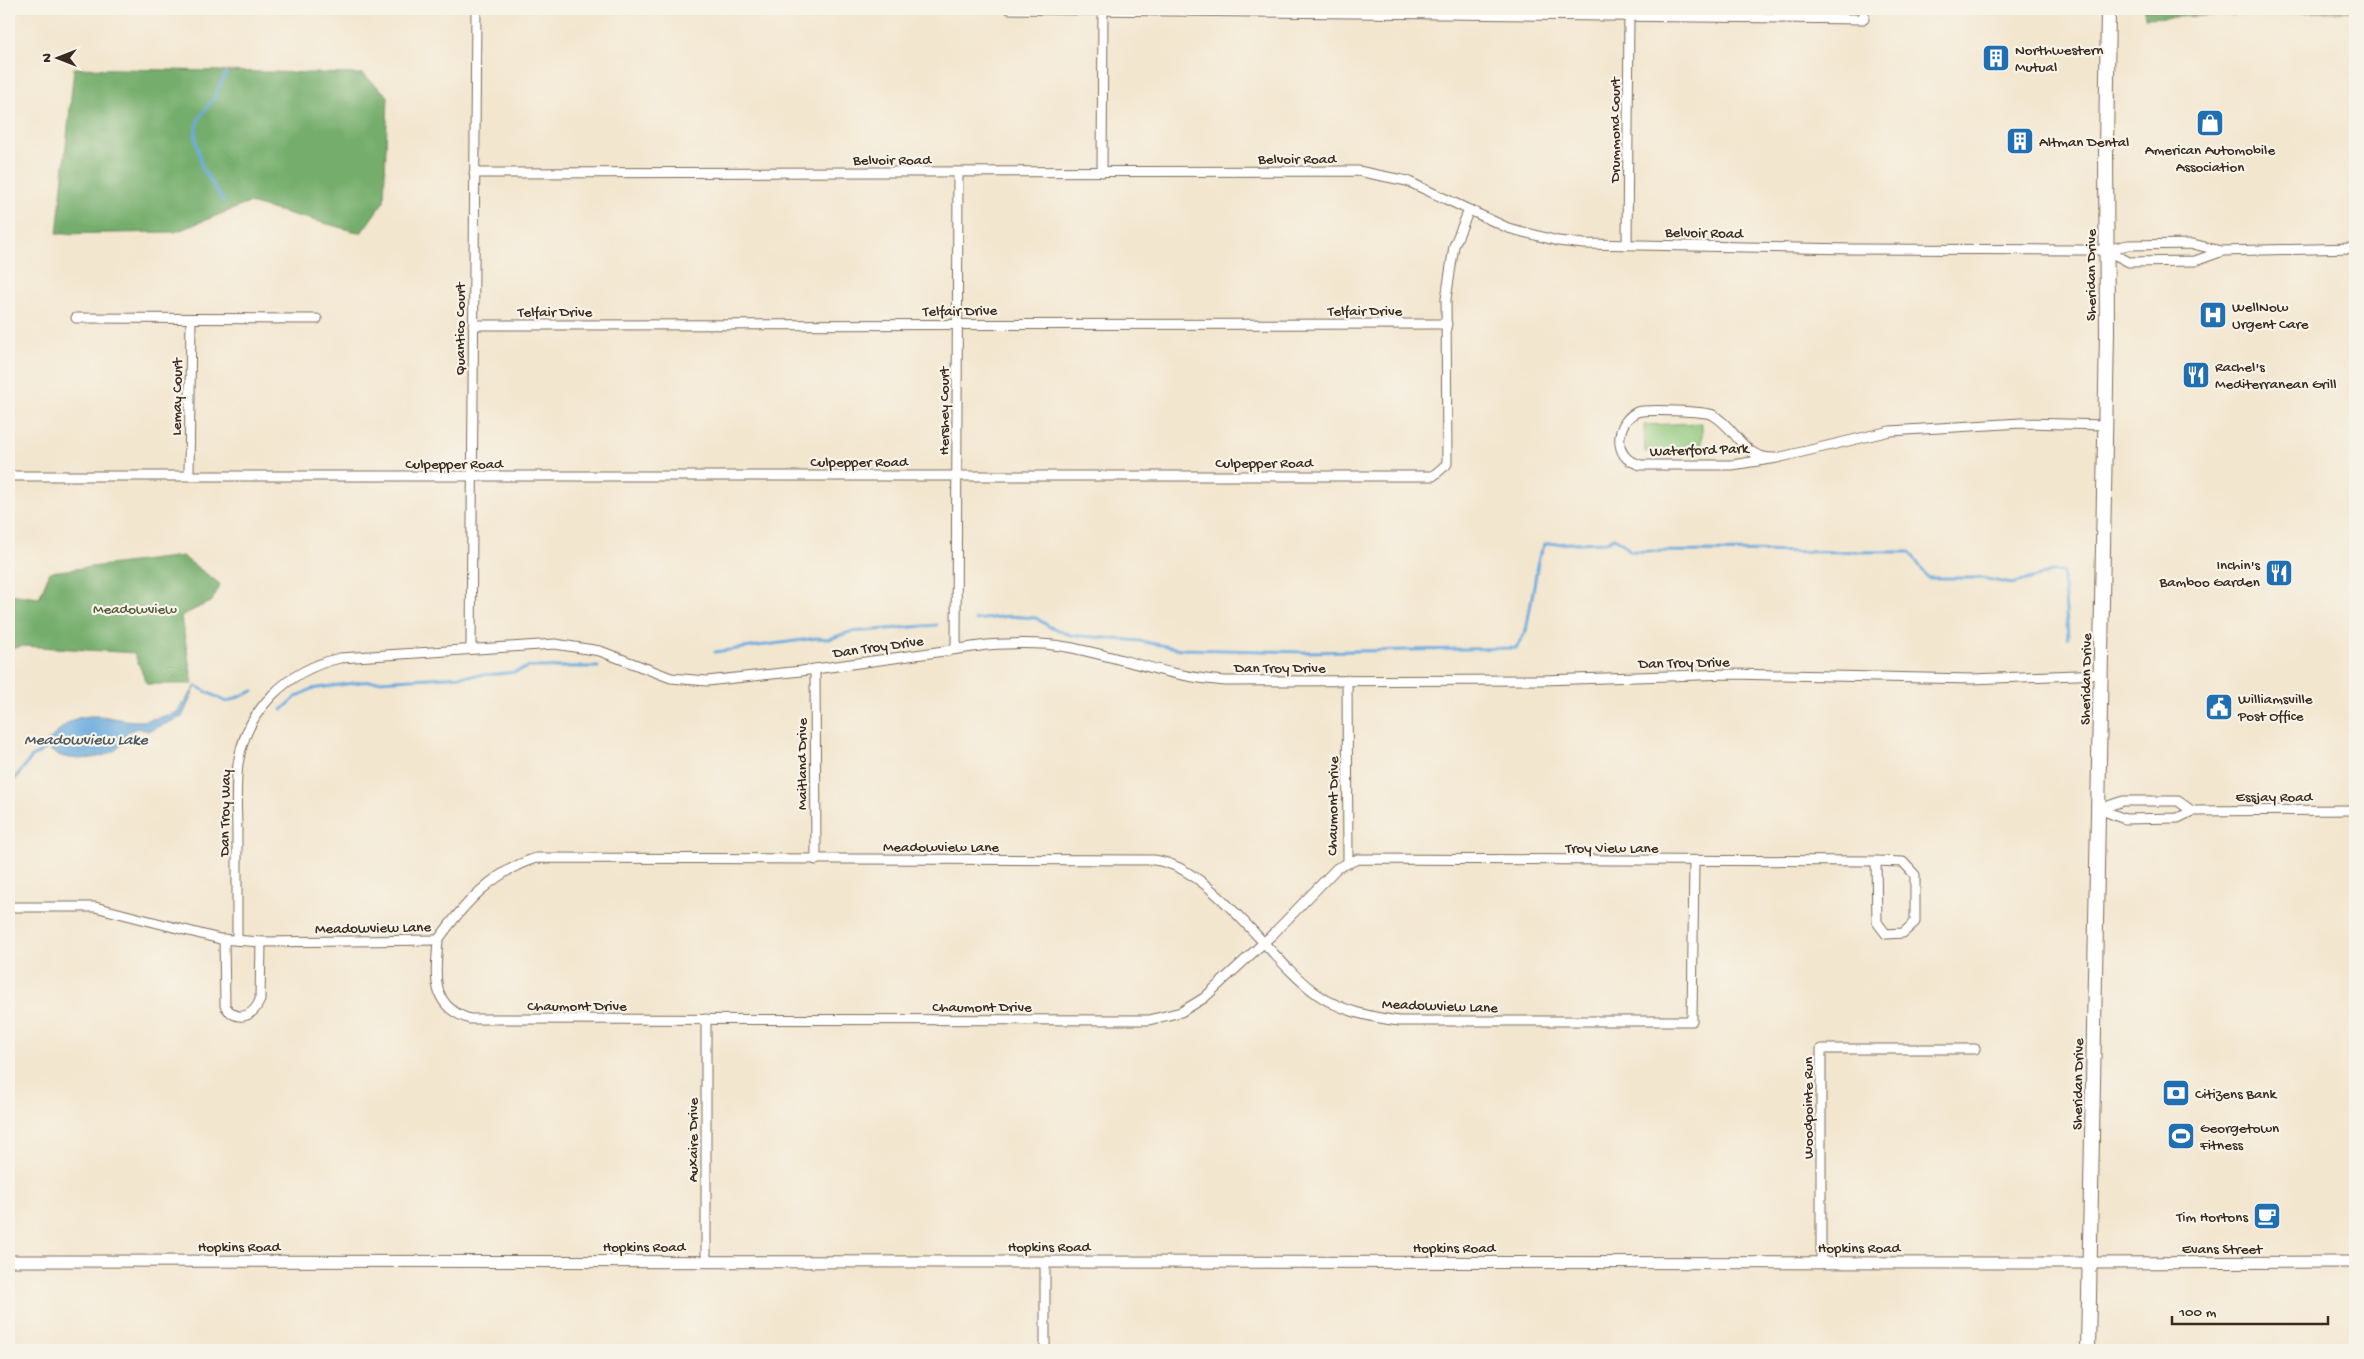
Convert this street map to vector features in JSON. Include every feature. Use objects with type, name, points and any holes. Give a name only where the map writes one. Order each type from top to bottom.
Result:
[{"type":"main road","name":"Sheridan Drive","points":[[2088,1350],[2105,425],[2108,9]]},
{"type":"street","name":"Quantico Court","points":[[471,649],[476,9]]},
{"type":"street","points":[[1009,9],[1864,19],[1864,9]]},
{"type":"street","points":[[1102,172],[1103,9]]},
{"type":"street","name":"Drummond Court","points":[[1627,244],[1629,15]]},
{"type":"street","name":"Belvoir Road","points":[[474,173],[1358,171],[1407,181],[1508,228],[1533,236],[1584,244],[1861,249],[2106,250],[2128,245],[2192,244],[2221,252]]},
{"type":"street","name":"Hershey Court","points":[[956,649],[958,173]]},
{"type":"street","name":"Culpepper Road","points":[[9,476],[472,477],[956,474],[1433,476],[1447,464],[1446,299],[1456,238],[1469,210]]},
{"type":"street","points":[[2106,250],[2129,262],[2195,261],[2221,252],[2355,248]]},
{"type":"street","points":[[76,318],[317,319]]},
{"type":"street","name":"Lemay Court","points":[[189,475],[191,319]]},
{"type":"street","name":"Telfair Drive","points":[[473,325],[1447,324]]},
{"type":"street","name":"Waterford Park","points":[[1777,458],[1763,459],[1745,447],[1713,416],[1700,412],[1638,411],[1627,418],[1621,428],[1620,442],[1622,452],[1629,460],[1640,465],[1732,465],[1777,458],[1890,431],[2021,423],[2105,425]]},
{"type":"street","name":"Dan Troy Drive","points":[[471,649],[555,644],[578,646],[621,658],[654,673],[689,681],[707,681],[815,669],[986,645],[1048,644],[1068,647],[1174,675],[1199,679],[1543,680],[1730,674],[1972,680],[2101,674]]},
{"type":"street","name":"Dan Troy Way","points":[[237,940],[239,762],[252,723],[267,700],[295,675],[324,662],[340,658],[471,649]]},
{"type":"street","name":"Maitland Drive","points":[[815,669],[816,860]]},
{"type":"street","name":"Chaumont Drive","points":[[438,940],[436,981],[440,995],[451,1010],[470,1019],[1149,1020],[1166,1017],[1193,1006],[1263,944],[1337,868],[1348,862],[1347,680]]},
{"type":"street","name":"Essjay Road","points":[[2099,809],[2123,801],[2178,801],[2192,811]]},
{"type":"street","name":"Essjay Road","points":[[2099,809],[2125,819],[2178,818],[2192,811],[2355,810]]},
{"type":"street","name":"Meadowview Lane","points":[[9,906],[95,907],[224,939],[261,942],[438,940],[453,920],[485,885],[511,868],[536,858],[1166,862],[1188,872],[1218,897],[1304,984],[1318,995],[1345,1009],[1381,1019],[1399,1021],[1692,1022],[1694,861]]},
{"type":"street","name":"Troy View Lane","points":[[1348,862],[1374,859],[1876,861],[1903,862],[1915,875],[1915,922],[1903,933],[1886,934],[1877,922],[1876,861]]},
{"type":"street","points":[[224,939],[225,1006],[230,1014],[240,1017],[248,1015],[257,1008],[260,1000],[261,942]]},
{"type":"street","name":"Auxaire Drive","points":[[706,1019],[706,1262]]},
{"type":"street","name":"Woodpointe Run","points":[[1821,1262],[1821,1049],[1975,1049]]},
{"type":"street","name":"Hopkins Road","points":[[9,1261],[1821,1262],[2090,1264]]},
{"type":"street","points":[[1045,1261],[1045,1350]]},
{"type":"street","name":"Evans Street","points":[[2090,1264],[2355,1262]]},
{"type":"green space","points":[[2144,9],[2355,9],[2355,11],[2145,18]]},
{"type":"green space","points":[[74,68],[363,74],[388,96],[384,201],[361,233],[249,203],[175,232],[57,234]]},
{"type":"green space","points":[[1702,423],[1702,452],[1645,452],[1644,425]]},
{"type":"green space","name":"Meadowview","points":[[182,556],[220,584],[212,601],[181,616],[193,684],[147,684],[134,653],[23,646],[9,649],[9,594],[39,598],[50,572]]},
{"type":"water","name":"Meadowview Lake","points":[[196,686],[182,717],[148,731],[138,728],[127,732],[120,746],[104,755],[81,759],[69,758],[50,750],[45,743],[77,718],[98,716],[142,721],[176,713]]},
{"type":"waterway","points":[[224,202],[202,168],[195,135],[198,120],[215,96],[226,73]]},
{"type":"waterway","points":[[975,620],[1009,616],[1036,618],[1050,627],[1070,635],[1140,641],[1181,649],[1305,652],[1516,648],[1526,631],[1539,557],[1545,544],[1607,542],[1614,538],[1623,543],[1630,551],[1910,552],[1928,578],[1981,578],[2012,584],[2052,572],[2063,572],[2068,638]]},
{"type":"waterway","points":[[715,652],[817,638],[829,639],[850,632],[937,625]]},
{"type":"waterway","points":[[282,710],[296,697],[311,689],[361,682],[498,674],[515,672],[529,667],[598,667]]},
{"type":"waterway","points":[[196,686],[226,702],[253,691]]},
{"type":"waterway","points":[[9,786],[32,757],[47,748]]},
{"type":"place","name":"Northwestern Mutual","points":[[1996,58]]},
{"type":"place","name":"American Automobile Association","points":[[2210,123]]},
{"type":"place","name":"Altman Dental","points":[[2020,141]]},
{"type":"place","name":"WellNow Urgent Care","points":[[2213,315]]},
{"type":"place","name":"Rachel's Mediterranean Grill","points":[[2196,375]]},
{"type":"place","name":"Inchin's Bamboo Garden","points":[[2279,573]]},
{"type":"place","name":"Williamsville Post Office","points":[[2219,707]]},
{"type":"place","name":"Citizens Bank","points":[[2176,1093]]},
{"type":"place","name":"Georgetown Fitness","points":[[2181,1136]]},
{"type":"place","name":"Tim Hortons","points":[[2267,1216]]}]
